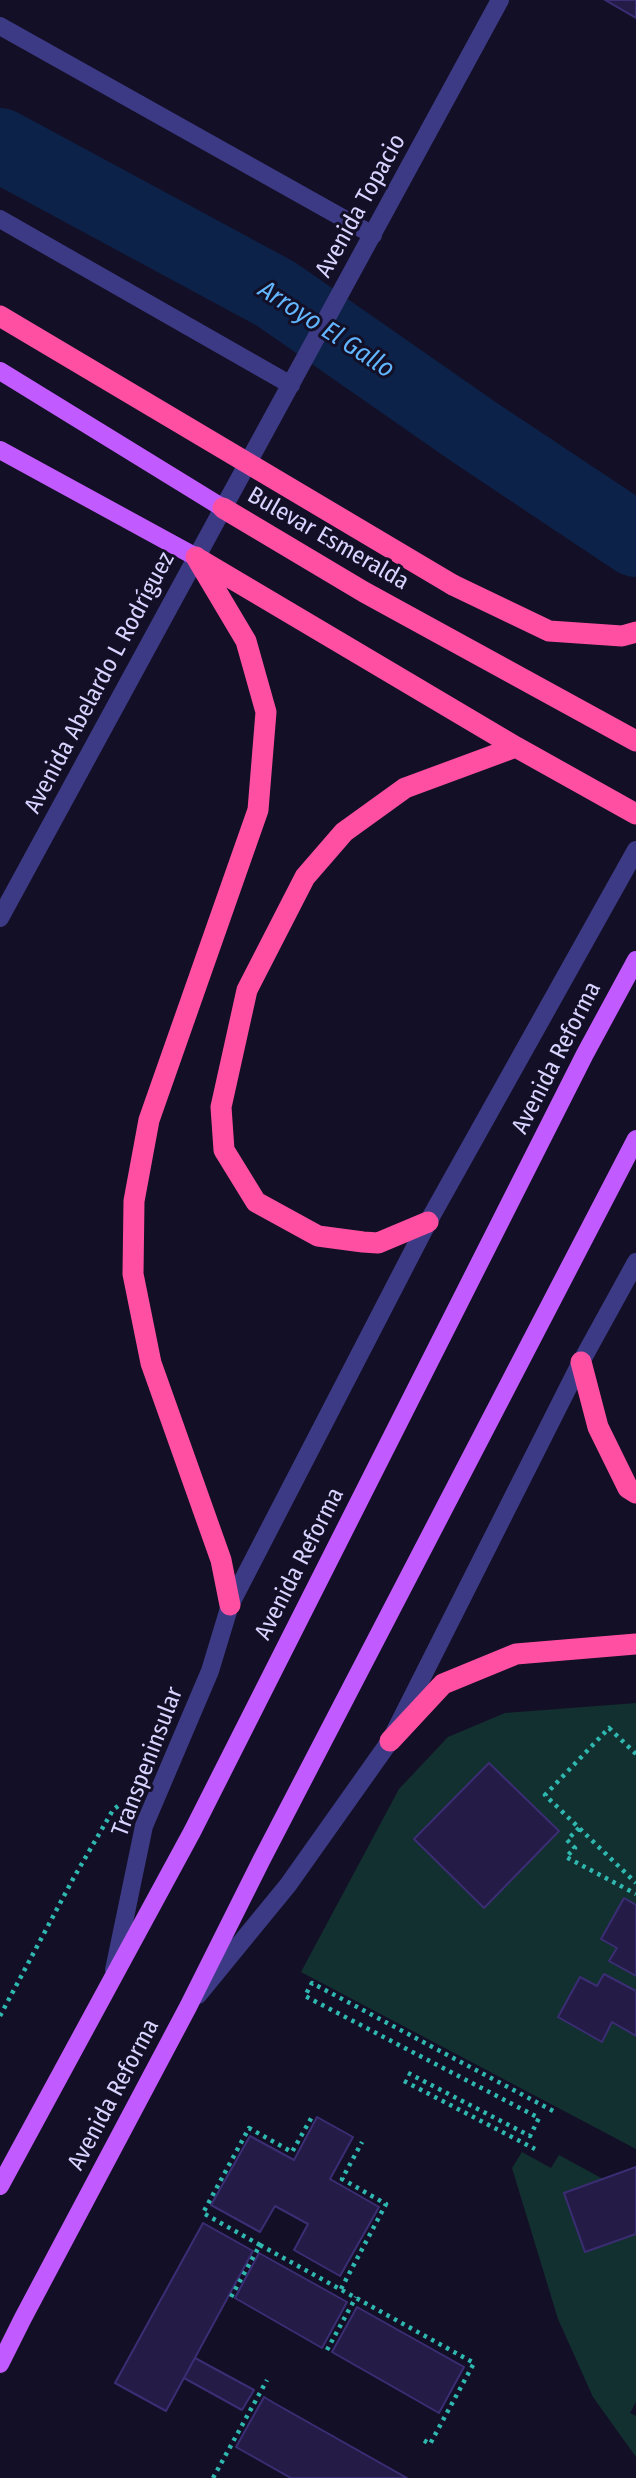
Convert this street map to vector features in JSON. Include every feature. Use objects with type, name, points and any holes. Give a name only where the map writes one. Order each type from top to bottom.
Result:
[{"type":"highway","points":[[0,316],[453,585],[548,631],[622,636],[636,632]]},
{"type":"highway","name":"Bulevar Esmeralda","points":[[223,508],[376,598],[636,741]]},
{"type":"highway","points":[[196,557],[516,747],[636,814]]},
{"type":"highway","points":[[196,557],[246,641],[266,712],[258,810],[149,1120],[134,1201],[133,1274],[151,1363],[221,1560],[230,1605]]},
{"type":"highway","points":[[428,1222],[378,1243],[363,1242],[318,1236],[256,1202],[224,1150],[221,1107],[247,990],[305,877],[344,832],[405,788],[516,747]]},
{"type":"highway","points":[[581,1362],[598,1427],[628,1488],[636,1493]]},
{"type":"highway","points":[[390,1741],[443,1684],[516,1654],[636,1644]]},
{"type":"main road","name":"Bulevar Esmeralda","points":[[0,371],[223,508]]},
{"type":"main road","points":[[0,450],[196,557]]},
{"type":"main road","name":"Avenida Reforma","points":[[0,2186],[192,1832],[572,1079],[636,960]]},
{"type":"main road","name":"Avenida Reforma","points":[[0,2364],[188,2007],[262,1859],[636,1139]]},
{"type":"street","name":"Avenida Topacio","points":[[223,508],[500,0]]},
{"type":"street","points":[[0,26],[372,237]]},
{"type":"street","points":[[0,219],[292,384]]},
{"type":"street","name":"Avenida Abelardo L Rodríguez","points":[[0,918],[223,508]]},
{"type":"street","name":"Transpeninsular","points":[[112,1980],[144,1826],[209,1671],[230,1605],[428,1222],[636,850]]},
{"type":"street","points":[[188,2007],[288,1885],[390,1741],[581,1362],[636,1262]]},
{"type":"path","points":[[636,1754],[609,1728],[545,1795],[636,1882]]},
{"type":"path","points":[[0,2016],[73,1879],[113,1810],[123,1802]]},
{"type":"path","points":[[579,1828],[567,1840],[575,1848],[566,1857],[636,1895]]},
{"type":"path","points":[[408,2073],[530,2136],[539,2118],[305,1996],[312,1983],[555,2112]]},
{"type":"path","points":[[404,2081],[535,2149]]},
{"type":"path","points":[[313,2115],[292,2152],[249,2128],[203,2213],[474,2363],[430,2444],[424,2440]]},
{"type":"path","points":[[341,2289],[386,2204],[342,2179],[362,2142]]},
{"type":"path","points":[[231,2297],[260,2245]]},
{"type":"path","points":[[327,2350],[356,2297]]},
{"type":"path","points":[[213,2478],[267,2380]]},
{"type":"green space","points":[[636,1703],[636,2149],[301,1972],[399,1789],[448,1737],[505,1713]]},
{"type":"green space","points":[[522,2152],[551,2168],[559,2155],[603,2179],[564,2193],[585,2252],[636,2234],[636,2402],[630,2413],[636,2416],[636,2457],[593,2397],[558,2319],[512,2168]]},
{"type":"building","points":[[605,0],[636,0],[636,18]]},
{"type":"building","points":[[489,1763],[559,1831],[484,1908],[414,1839]]},
{"type":"building","points":[[624,1898],[636,1905],[636,1976],[609,1961],[617,1948],[601,1939]]},
{"type":"building","points":[[604,1974],[636,1991],[636,2036],[612,2022],[602,2042],[558,2017],[580,1977],[597,1986]]},
{"type":"building","points":[[317,2117],[353,2137],[330,2179],[379,2207],[340,2276],[294,2250],[308,2224],[275,2206],[260,2232],[211,2205],[250,2136],[294,2160]]},
{"type":"building","points":[[636,2167],[636,2234],[585,2252],[564,2193]]},
{"type":"building","points":[[203,2223],[253,2251],[166,2411],[115,2383]]},
{"type":"building","points":[[259,2253],[347,2302],[322,2348],[235,2298]]},
{"type":"building","points":[[357,2307],[464,2367],[439,2413],[332,2352]]},
{"type":"building","points":[[195,2358],[254,2390],[242,2410],[184,2378]]},
{"type":"building","points":[[264,2397],[407,2478],[291,2478],[236,2447]]},
{"type":"waterway","name":"Arroyo El Gallo","points":[[0,145],[276,294],[474,432],[636,540]]}]
